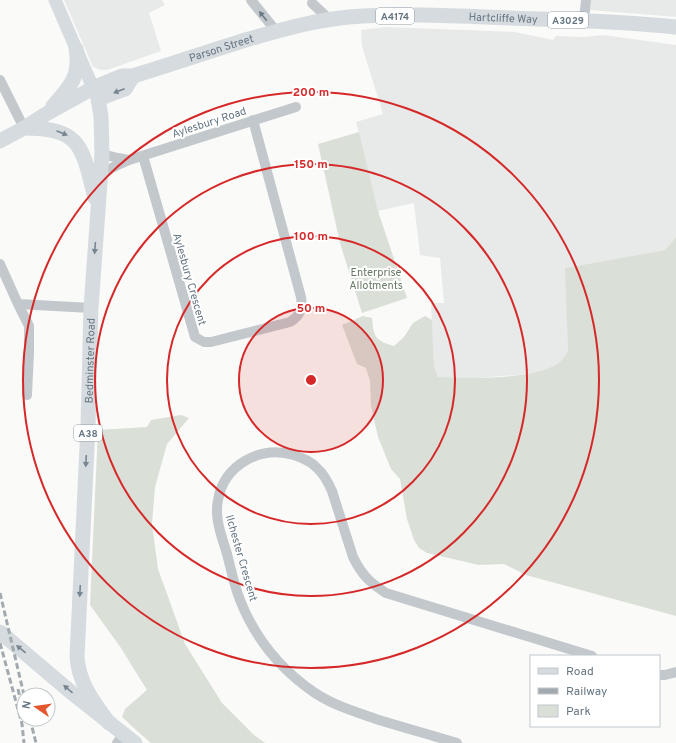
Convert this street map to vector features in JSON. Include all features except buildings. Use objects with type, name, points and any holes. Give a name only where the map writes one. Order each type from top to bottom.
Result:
[{"type":"highway","name":"Hartcliffe Way","points":[[330,20],[349,17],[461,16],[584,20],[676,27]]},
{"type":"highway","name":"Parson Street","points":[[0,141],[46,114],[96,94],[126,89],[133,76],[203,52],[276,31],[330,20]]},
{"type":"highway","points":[[46,114],[67,91],[73,81],[78,66],[76,50]]},
{"type":"highway","name":"Bedminster Road","points":[[96,94],[101,116],[102,154],[91,308],[88,426],[77,657],[79,675],[83,684],[92,700],[109,723]]},
{"type":"highway","name":"A38","points":[[24,128],[50,129],[61,132],[71,138],[79,147],[83,155],[98,209]]},
{"type":"highway","points":[[79,147],[102,154]]},
{"type":"highway","name":"A38","points":[[0,632],[109,723],[125,740]]},
{"type":"highway","name":"A38","points":[[42,666],[56,673],[64,674],[70,671],[77,657]]},
{"type":"main road","name":"Bedminster Road","points":[[54,0],[96,94]]},
{"type":"street","points":[[251,0],[276,31]]},
{"type":"street","points":[[584,20],[586,0]]},
{"type":"street","points":[[313,2],[330,20]]},
{"type":"street","points":[[310,24],[313,2]]},
{"type":"street","points":[[0,80],[24,128]]},
{"type":"street","name":"Aylesbury Road","points":[[101,179],[104,173],[111,168],[129,160],[296,107]]},
{"type":"street","name":"Aylesbury Crescent","points":[[143,156],[195,337],[204,342],[211,342],[290,322],[297,318],[303,305],[253,120]]},
{"type":"street","name":"Aylesbury Road","points":[[102,154],[129,160]]},
{"type":"street","points":[[0,264],[29,326],[28,395]]},
{"type":"street","points":[[18,304],[91,308]]},
{"type":"street","name":"Ilchester Crescent","points":[[457,743],[390,724],[334,704],[301,683],[275,658],[256,633],[240,600],[217,515],[218,500],[225,482],[236,467],[248,459],[258,455],[267,452],[279,452],[302,458],[317,467],[332,490],[353,557],[358,567],[370,582],[386,593],[589,655]]},
{"type":"street","points":[[660,675],[676,672]]},
{"type":"shaded area","points":[[64,0],[162,0],[165,5],[149,13],[161,51],[107,70],[101,70],[93,67]]},
{"type":"shaded area","points":[[591,0],[676,0],[676,17],[590,10]]},
{"type":"shaded area","points":[[385,27],[515,32],[553,40],[556,36],[584,37],[603,35],[676,45],[676,237],[665,250],[566,268],[568,351],[562,361],[550,368],[535,373],[517,375],[475,378],[438,377],[434,366],[431,303],[444,303],[440,258],[420,255],[414,203],[378,211],[356,122],[383,114],[362,46],[361,30]]},
{"type":"green space","name":"Enterprise Allotments","points":[[359,132],[378,211],[407,298],[362,313],[340,243],[318,144]]},
{"type":"green space","points":[[676,237],[676,616],[526,575],[504,564],[479,565],[427,553],[419,548],[414,540],[407,519],[400,479],[391,469],[378,437],[371,406],[370,381],[366,368],[357,364],[342,325],[363,316],[372,318],[375,334],[379,340],[394,346],[404,337],[413,323],[425,316],[432,320],[434,366],[438,377],[484,378],[536,372],[561,361],[568,351],[565,268],[665,250]]},
{"type":"green space","points":[[181,415],[189,418],[167,444],[155,487],[152,524],[158,569],[185,644],[222,703],[254,735],[265,743],[151,743],[122,717],[125,709],[147,690],[121,648],[90,605],[98,430],[147,427],[151,420]]},
{"type":"railway","points":[[0,593],[22,687]]},
{"type":"railway","points":[[0,643],[22,724],[24,743]]},
{"type":"railway","points":[[32,727],[36,743]]}]
